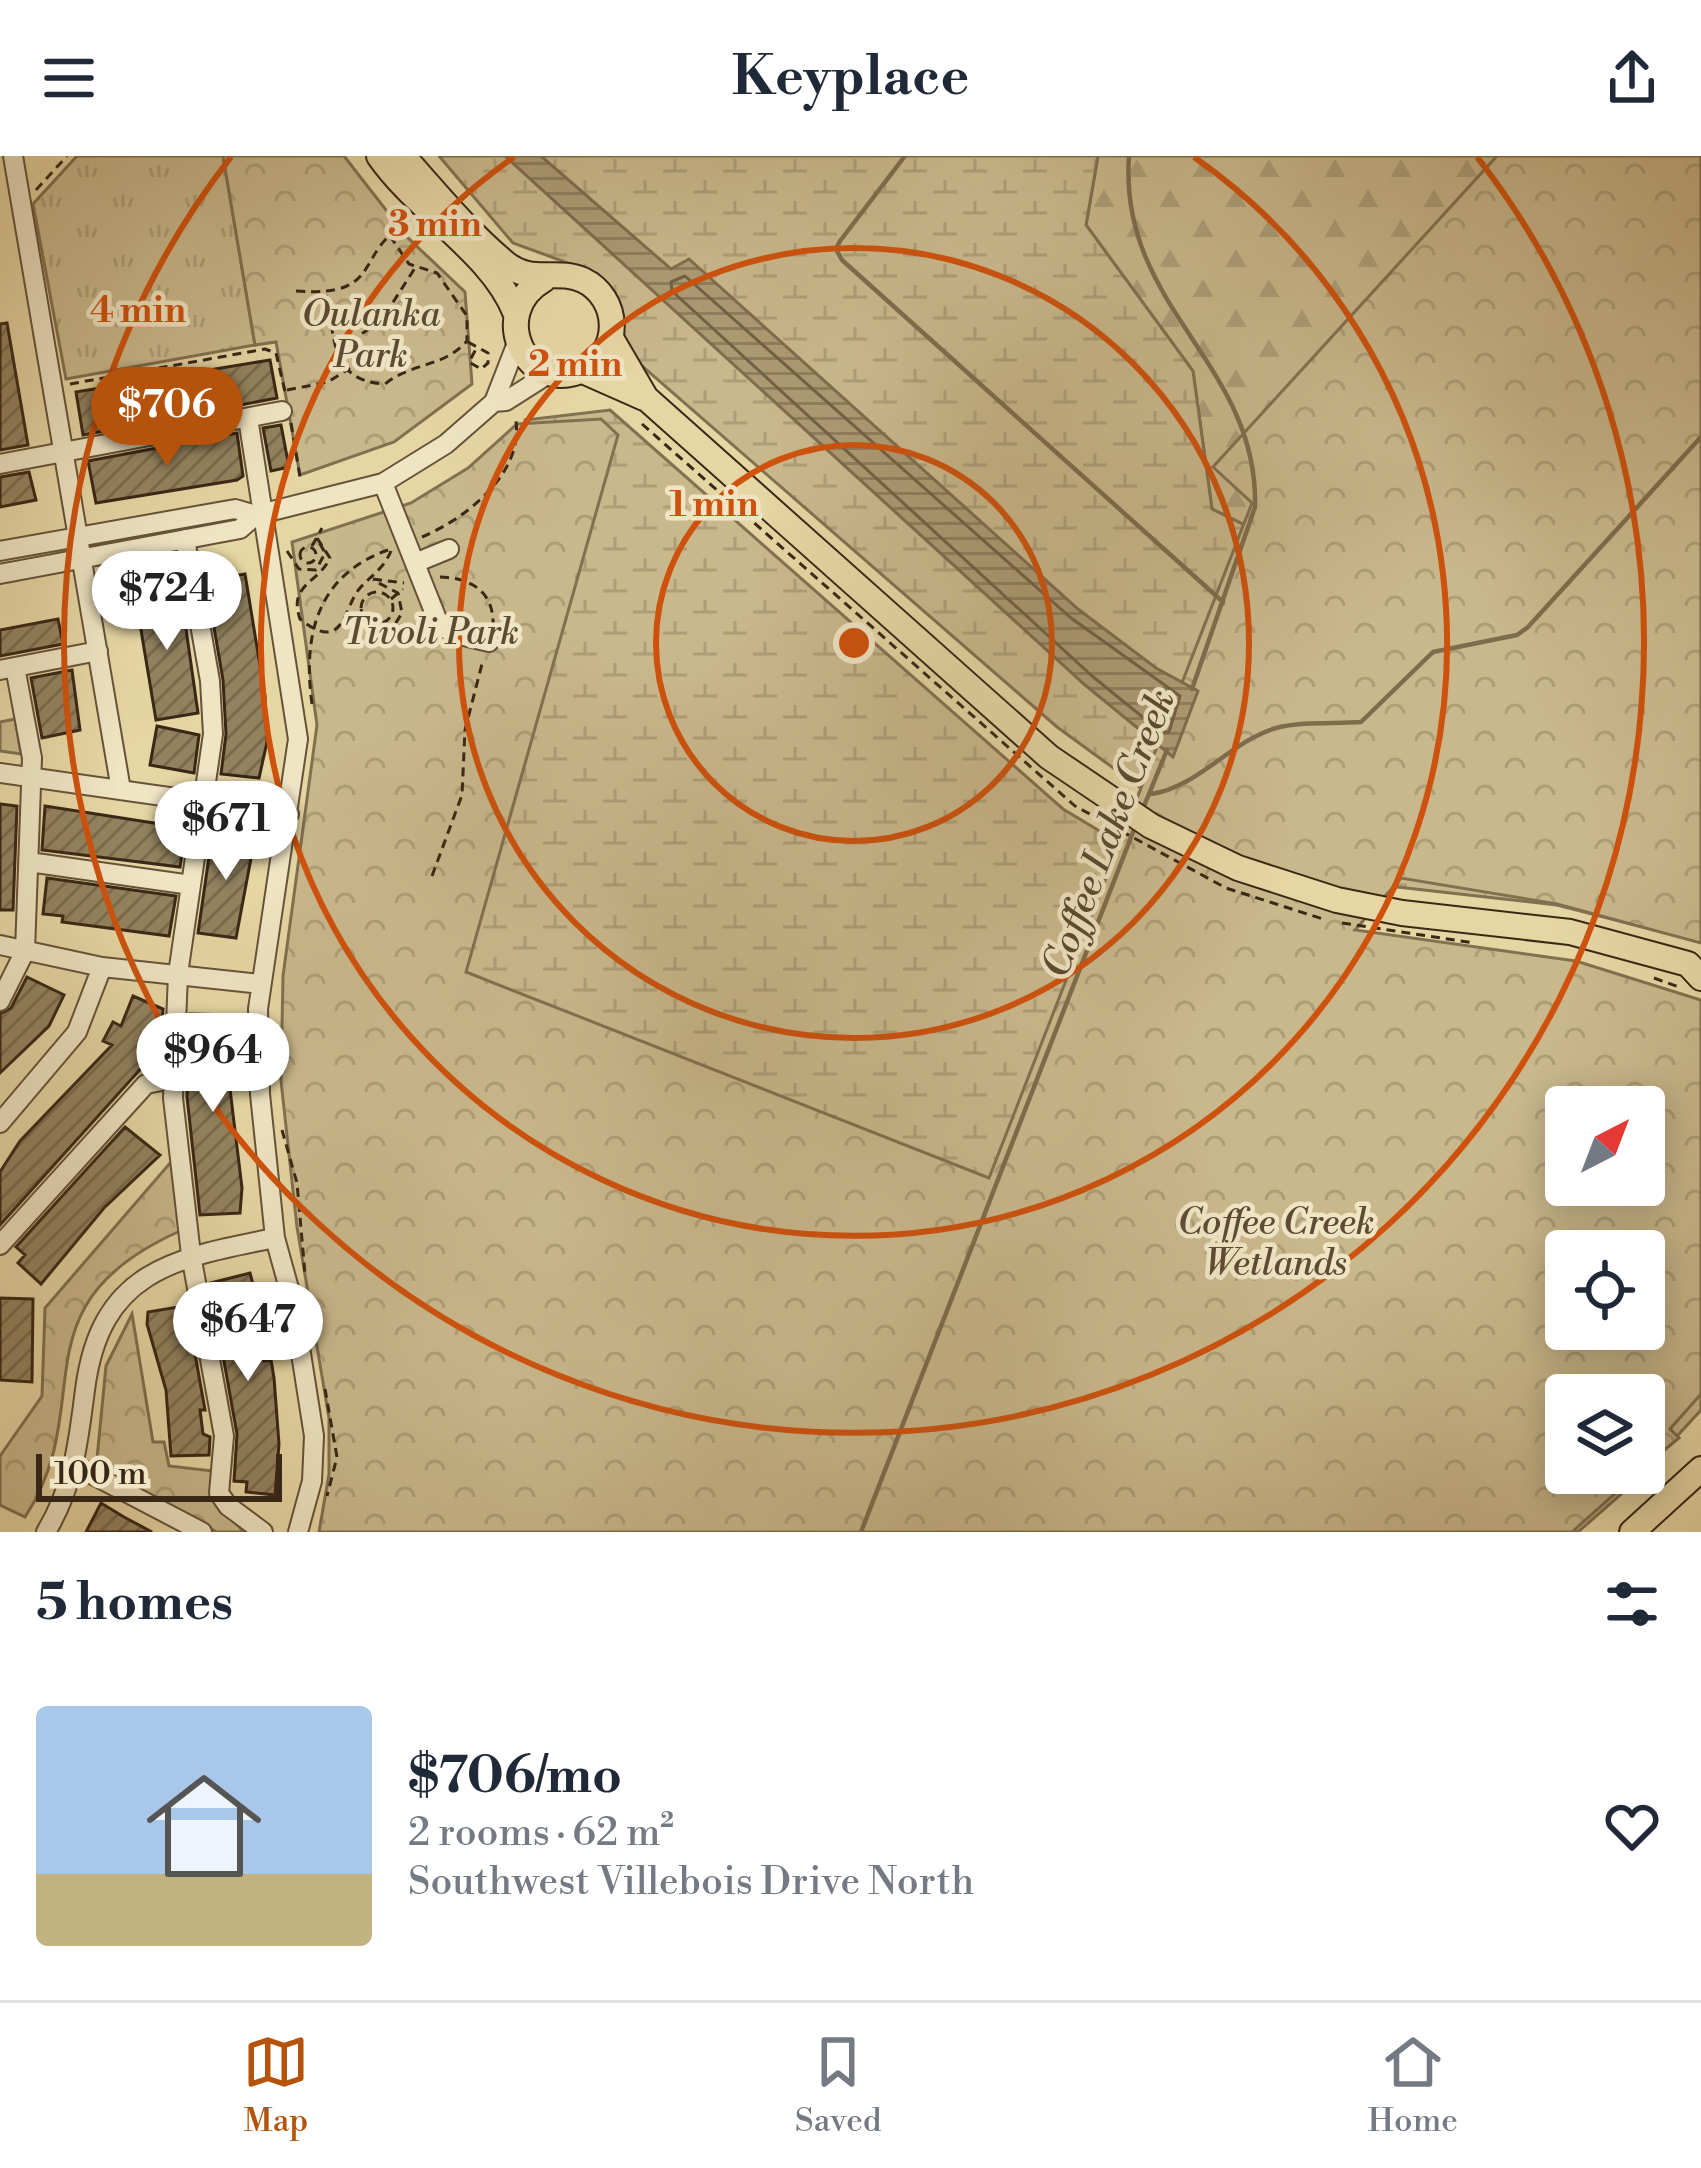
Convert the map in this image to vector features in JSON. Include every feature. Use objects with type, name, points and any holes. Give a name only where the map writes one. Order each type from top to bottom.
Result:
[{"type":"main road","points":[[379,156],[433,218],[498,279],[515,312],[517,343],[528,360],[550,373],[583,371],[608,379],[632,398],[646,398]]},
{"type":"main road","points":[[403,156],[509,266],[542,280],[573,277],[599,291],[612,317],[611,338],[598,360],[583,371]]},
{"type":"main road","points":[[515,312],[526,291],[542,280]]},
{"type":"main road","points":[[611,338],[646,398],[1010,737],[1151,826],[1319,906],[1570,932],[1694,973]]},
{"type":"main road","points":[[1632,1532],[1701,1469]]},
{"type":"street","points":[[13,156],[121,790]]},
{"type":"street","points":[[0,574],[240,529],[261,514],[383,484],[446,444],[494,402],[517,343]]},
{"type":"street","points":[[494,402],[506,401],[550,373]]},
{"type":"street","points":[[0,464],[248,418],[283,401]]},
{"type":"street","points":[[248,418],[297,721],[289,814],[261,984],[260,1094],[275,1238],[293,1303],[314,1436],[312,1481],[298,1532]]},
{"type":"street","points":[[383,484],[399,546],[442,627],[488,642]]},
{"type":"street","points":[[0,550],[235,509],[261,514]]},
{"type":"street","points":[[185,538],[210,682],[213,734],[178,974],[172,1079],[191,1255],[224,1436],[219,1492],[227,1506],[263,1532]]},
{"type":"street","points":[[415,576],[448,549]]},
{"type":"street","points":[[0,1001],[26,951],[32,778],[8,669],[98,651]]},
{"type":"street","points":[[0,773],[289,814]]},
{"type":"street","points":[[29,862],[191,885]]},
{"type":"street","points":[[0,945],[102,967],[261,984]]},
{"type":"street","points":[[0,1123],[76,1032],[102,967]]},
{"type":"street","points":[[0,1245],[146,1084],[172,1079]]},
{"type":"street","points":[[46,1532],[76,1466],[88,1374],[102,1324],[133,1285],[191,1255],[275,1238]]},
{"type":"street","points":[[76,1466],[202,1532]]},
{"type":"path","points":[[31,196],[67,156]]},
{"type":"path","points":[[296,291],[326,295],[354,284],[390,236],[412,220]]},
{"type":"path","points":[[390,236],[416,266],[436,273],[464,310],[466,341],[476,349]]},
{"type":"path","points":[[335,352],[381,321],[416,266]]},
{"type":"path","points":[[326,295],[335,352],[368,381],[386,384],[402,372],[442,362],[466,341]]},
{"type":"path","points":[[51,387],[265,349],[276,353],[301,477]]},
{"type":"path","points":[[283,401],[350,368]]},
{"type":"path","points":[[314,718],[308,675],[315,629],[344,570],[455,519],[492,488],[518,431],[514,412]]},
{"type":"path","points":[[657,438],[1010,737]]},
{"type":"path","points":[[310,572],[309,563],[300,555],[312,548],[322,529]]},
{"type":"path","points":[[316,538],[324,543],[329,558],[303,584],[296,603],[300,619],[315,629],[335,628],[345,621],[399,546]]},
{"type":"path","points":[[310,572],[324,560],[316,538]]},
{"type":"path","points":[[285,548],[299,568],[310,572]]},
{"type":"path","points":[[309,563],[316,556],[312,548]]},
{"type":"path","points":[[369,582],[415,576],[466,580],[494,608],[465,730],[463,795],[432,876]]},
{"type":"path","points":[[369,582],[362,612],[373,623],[388,620],[391,599],[415,576]]},
{"type":"path","points":[[369,582],[398,593]]},
{"type":"path","points":[[370,593],[391,599]]},
{"type":"path","points":[[369,632],[396,626],[402,613],[398,593]]},
{"type":"path","points":[[1319,906],[1474,943]]},
{"type":"path","points":[[1653,977],[1694,973]]},
{"type":"path","points":[[279,1120],[297,1183],[305,1291]]},
{"type":"path","points":[[320,1376],[335,1428],[337,1456],[326,1500]]},
{"type":"green space","points":[[77,156],[223,156],[255,345],[66,379],[33,204]]},
{"type":"green space","name":"Oulanka Park","points":[[223,156],[344,156],[407,237],[465,292],[472,384],[394,442],[300,475],[276,342],[255,345]]},
{"type":"green space","points":[[439,156],[1098,156],[1086,225],[1193,371],[1212,509],[1407,605],[1701,942],[1557,905],[1353,882],[1149,794],[1057,727],[642,366],[626,345],[615,293],[598,274],[513,243]]},
{"type":"green space","points":[[1098,156],[1701,156],[1407,605],[1212,509],[1193,371],[1086,225]]},
{"type":"green space","name":"Coffee Creek Wetlands","points":[[1497,156],[1701,156],[1701,943],[1557,904],[1401,878],[1355,930],[1576,961],[1701,1000],[1701,1394],[1670,1429],[1679,1438],[1665,1450],[1665,1374],[1545,1374],[1545,1494],[1615,1494],[1572,1532],[319,1532],[329,1474],[329,1418],[297,1227],[281,1081],[283,976],[317,725],[292,542],[411,503],[468,468],[517,424],[601,419],[618,435],[466,972],[989,1178],[1252,503],[1213,467]]},
{"type":"green space","points":[[610,410],[1063,809],[1216,901],[1701,1013],[1701,1410],[1665,1449],[1665,1374],[1545,1374],[1545,1494],[1621,1494],[1578,1532],[388,1532],[525,420]]},
{"type":"green space","points":[[15,719],[21,754],[0,751],[0,722]]},
{"type":"green space","points":[[171,1162],[180,1231],[128,1260],[95,1291],[77,1324],[57,1435],[46,1475],[25,1517],[0,1505],[0,1456],[42,1396],[45,1308]]},
{"type":"green space","points":[[132,1314],[153,1442],[164,1442],[169,1466],[213,1471],[211,1496],[244,1532],[217,1532],[96,1469],[106,1366]]},
{"type":"water","points":[[505,156],[541,156],[671,269],[689,259],[1078,609],[1156,668],[1198,691],[1173,757],[1085,685]]},
{"type":"building","points":[[7,323],[28,445],[0,450],[0,324]]},
{"type":"building","points":[[270,360],[277,398],[83,435],[76,392]]},
{"type":"building","points":[[281,425],[289,467],[271,471],[263,428]]},
{"type":"building","points":[[237,433],[243,476],[237,480],[96,503],[88,461]]},
{"type":"building","points":[[29,472],[36,500],[0,507],[0,477]]},
{"type":"building","points":[[245,574],[265,696],[267,742],[259,778],[221,774],[226,734],[223,680],[206,581]]},
{"type":"building","points":[[180,587],[198,713],[156,720],[135,594]]},
{"type":"building","points":[[58,619],[63,644],[0,656],[0,630]]},
{"type":"building","points":[[72,670],[80,730],[42,738],[31,678]]},
{"type":"building","points":[[157,726],[199,735],[194,773],[150,765]]},
{"type":"building","points":[[0,804],[17,806],[13,910],[0,910]]},
{"type":"building","points":[[45,806],[186,828],[180,867],[42,850]]},
{"type":"building","points":[[213,829],[255,837],[236,938],[198,933]]},
{"type":"building","points":[[47,878],[176,896],[169,936],[62,922],[63,916],[43,914]]},
{"type":"building","points":[[27,977],[64,995],[49,1026],[0,1073],[0,1014],[11,1008]]},
{"type":"building","points":[[133,996],[163,1009],[162,1024],[145,1064],[0,1225],[0,1172],[20,1141],[112,1045],[103,1041],[113,1022],[121,1026]]},
{"type":"building","points":[[190,1014],[234,1015],[228,1073],[242,1188],[240,1213],[200,1215],[187,1097]]},
{"type":"building","points":[[125,1127],[160,1155],[104,1208],[41,1284],[18,1263],[25,1255],[16,1247]]},
{"type":"building","points":[[250,1273],[262,1319],[257,1320],[264,1361],[271,1360],[274,1378],[279,1444],[275,1495],[246,1492],[247,1482],[234,1481],[237,1434],[210,1283]]},
{"type":"building","points":[[0,1298],[33,1299],[32,1382],[0,1380]]},
{"type":"building","points":[[187,1309],[205,1410],[200,1410],[203,1434],[210,1437],[209,1455],[171,1456],[166,1390],[147,1324],[148,1312]]},
{"type":"building","points":[[101,1503],[124,1517],[152,1532],[86,1532]]},
{"type":"waterway","points":[[905,156],[840,241],[836,249],[842,260],[1223,602]]},
{"type":"waterway","name":"Coffee Lake Creek","points":[[1129,156],[1131,209],[1145,255],[1235,413],[1250,457],[1255,507],[1192,689]]},
{"type":"waterway","points":[[1151,794],[1184,783],[1276,728],[1361,722],[1433,652],[1517,635],[1701,437]]},
{"type":"waterway","name":"Coffee Lake Creek","points":[[1142,811],[1167,750]]},
{"type":"waterway","name":"Coffee Lake Creek","points":[[861,1532],[1135,827]]},
{"type":"park label","name":"Tivoli Park","points":[[431,631]]}]
